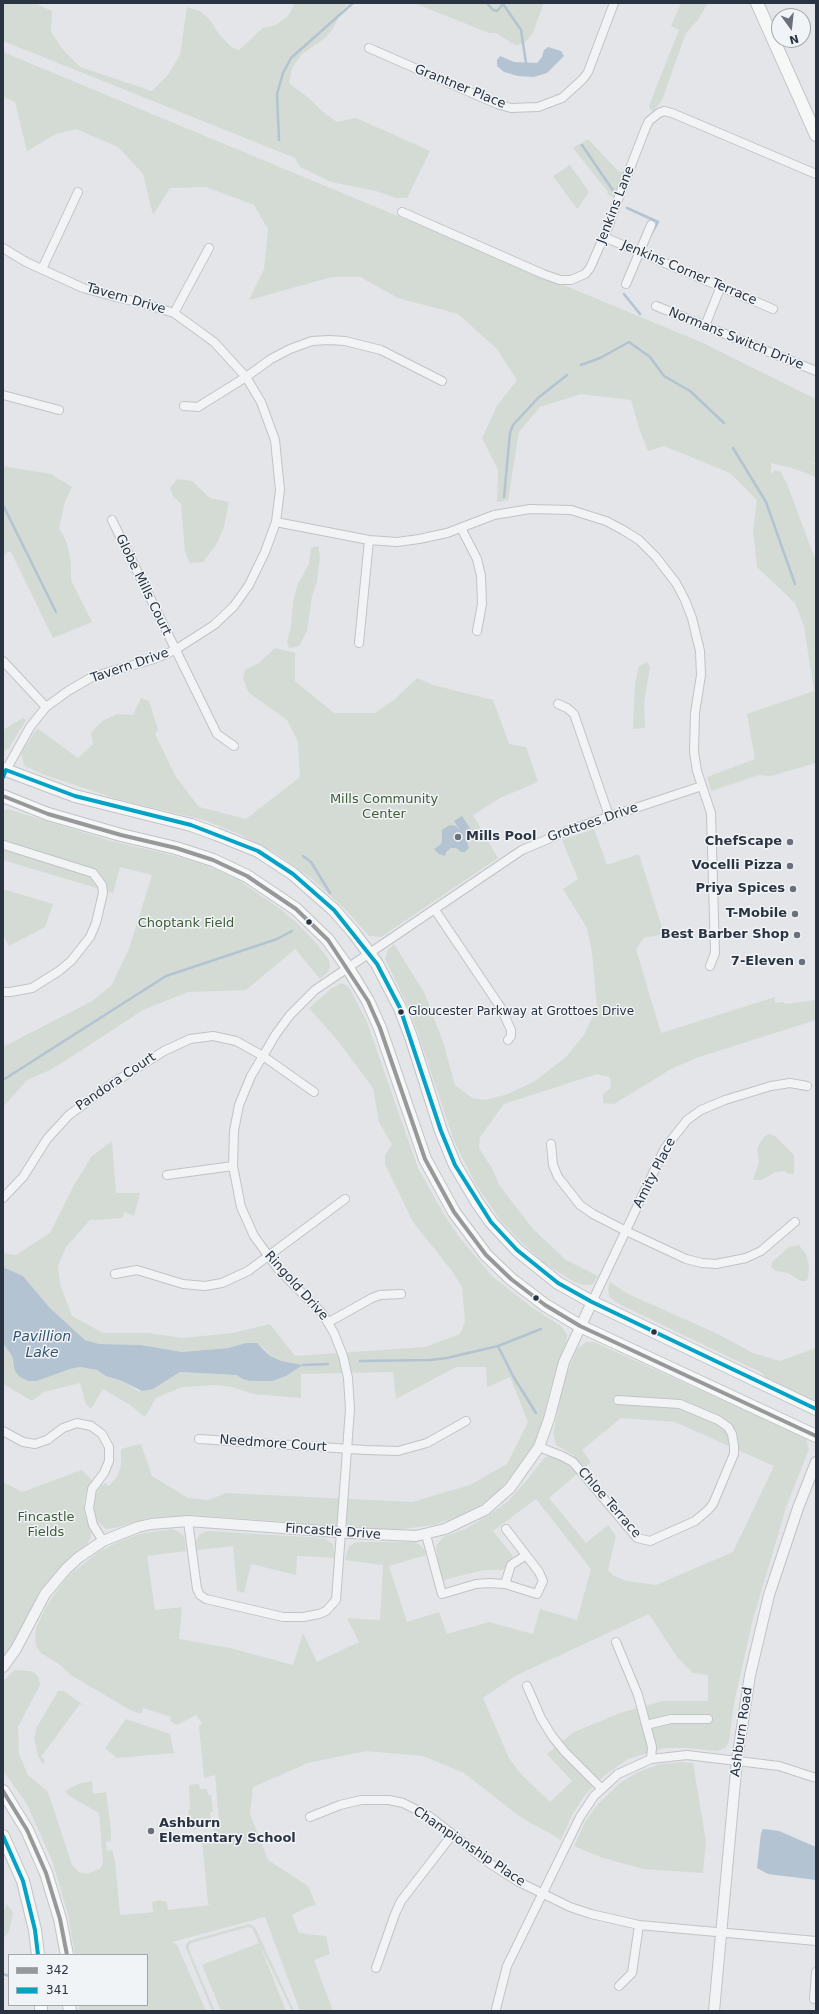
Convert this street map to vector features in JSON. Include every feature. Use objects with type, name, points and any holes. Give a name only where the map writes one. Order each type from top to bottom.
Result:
[{"type":"main road","points":[[757,3],[816,135]]},
{"type":"main road","points":[[4,772],[76,796],[191,825],[258,851],[293,874],[334,910],[370,953],[400,1008],[411,1037],[441,1131],[462,1179],[491,1222],[526,1258],[558,1283],[592,1302],[816,1409]]},
{"type":"main road","points":[[3,796],[48,814],[121,836],[176,848],[213,860],[247,876],[273,892],[308,920],[328,940],[348,968],[368,1001],[380,1028],[425,1159],[454,1212],[486,1254],[511,1279],[544,1305],[580,1326],[816,1436]]},
{"type":"main road","points":[[3,1791],[27,1830],[46,1873],[60,1919],[67,1954]]},
{"type":"main road","points":[[3,1836],[23,1881],[35,1930],[38,1954]]},
{"type":"street","name":"Grantner Place","points":[[369,48],[497,104],[518,108],[538,107],[562,98],[583,79],[588,72],[614,3]]},
{"type":"street","name":"Jenkins Lane","points":[[402,212],[543,274],[564,280],[578,278],[585,274],[590,268],[604,237],[646,127],[649,121],[658,113],[664,111],[816,174]]},
{"type":"street","points":[[42,269],[78,192]]},
{"type":"street","points":[[626,284],[651,225]]},
{"type":"street","name":"Jenkins Corner Terrace","points":[[604,237],[773,309]]},
{"type":"street","name":"Tavern Drive","points":[[3,248],[42,269],[83,288],[174,313],[214,342],[246,377],[261,402],[275,440],[280,490],[276,522],[257,571],[234,606],[214,625],[175,650],[154,659],[92,678],[68,691],[46,707],[30,727],[4,772]]},
{"type":"street","points":[[174,313],[209,248]]},
{"type":"street","points":[[705,326],[720,286]]},
{"type":"street","name":"Normans Switch Drive","points":[[656,306],[816,371]]},
{"type":"street","points":[[184,406],[198,407],[246,377],[271,359],[290,349],[312,342],[329,340],[345,341],[381,350],[442,381]]},
{"type":"street","points":[[3,395],[59,410]]},
{"type":"street","points":[[276,522],[369,540],[397,542],[419,539],[461,528],[494,515],[530,509],[571,510],[606,521],[623,530],[639,540],[656,557],[676,583],[685,600],[698,636],[701,675],[693,733],[697,771],[712,813],[715,953],[710,966]]},
{"type":"street","name":"Globe Mills Court","points":[[112,520],[217,734],[234,746]]},
{"type":"street","points":[[461,528],[477,559],[482,580],[482,604],[476,632]]},
{"type":"street","points":[[359,643],[369,540]]},
{"type":"street","points":[[3,661],[46,707]]},
{"type":"street","points":[[558,704],[567,708],[574,714],[609,816]]},
{"type":"street","name":"Grottoes Drive","points":[[370,953],[522,850],[572,829],[702,786]]},
{"type":"street","points":[[3,992],[32,988],[59,971],[71,961],[81,949],[93,930],[99,916],[103,893],[102,885],[93,873],[4,845]]},
{"type":"street","points":[[434,910],[501,1008],[511,1030],[511,1036],[508,1040]]},
{"type":"street","name":"Ringold Drive","points":[[188,1521],[197,1589],[200,1595],[206,1599],[283,1617],[303,1617],[319,1614],[334,1604],[338,1594],[341,1533],[348,1449],[350,1409],[348,1378],[343,1356],[329,1322],[315,1305],[268,1257],[254,1236],[244,1216],[233,1166],[234,1131],[239,1105],[251,1076],[290,1015],[306,998],[370,953]]},
{"type":"street","name":"Pandora Court","points":[[3,1198],[23,1177],[46,1139],[69,1115],[113,1083],[178,1043],[198,1037],[226,1038],[246,1045],[314,1092]]},
{"type":"street","name":"Amity Place","points":[[592,1302],[665,1148],[687,1120],[702,1110],[725,1100],[771,1086],[790,1083],[807,1086]]},
{"type":"street","points":[[551,1144],[553,1165],[558,1178],[568,1192],[586,1210],[626,1231],[686,1259],[702,1263],[716,1264],[740,1259],[760,1251],[795,1222]]},
{"type":"street","points":[[168,1175],[233,1166]]},
{"type":"street","points":[[115,1274],[137,1270],[183,1284],[204,1286],[222,1283],[241,1275],[268,1257],[346,1199]]},
{"type":"street","points":[[329,1322],[372,1298],[392,1293],[401,1294]]},
{"type":"street","name":"Fincastle Drive","points":[[3,1667],[16,1649],[45,1594],[57,1579],[78,1558],[103,1541],[138,1527],[159,1523],[188,1521],[397,1536],[426,1534],[460,1523],[485,1510],[510,1488],[539,1447],[549,1419],[564,1362],[592,1302]]},
{"type":"street","name":"Chloe Terrace","points":[[539,1447],[573,1462],[637,1538],[650,1540],[695,1521],[713,1504],[734,1454],[733,1440],[728,1427],[718,1420],[680,1404],[618,1400]]},
{"type":"street","name":"Needmore Court","points":[[199,1439],[388,1452],[407,1450],[427,1443],[466,1421]]},
{"type":"street","points":[[3,1431],[23,1442],[35,1444],[47,1440],[63,1428],[77,1423],[91,1426],[102,1434],[109,1447],[109,1461],[104,1473],[92,1489],[89,1508],[93,1525],[103,1541]]},
{"type":"street","name":"Ashburn Road","points":[[714,2011],[737,1760],[750,1675],[769,1595],[798,1508],[816,1462]]},
{"type":"street","points":[[426,1534],[442,1594],[476,1584],[505,1584],[537,1594],[540,1591],[543,1581],[539,1572],[506,1529]]},
{"type":"street","points":[[505,1584],[511,1565],[526,1555]]},
{"type":"street","points":[[616,1642],[636,1689],[652,1747],[651,1759]]},
{"type":"street","points":[[527,1686],[541,1718],[552,1736],[565,1752],[601,1788]]},
{"type":"street","points":[[646,1725],[671,1719],[708,1719]]},
{"type":"street","points":[[496,2009],[507,1966],[580,1818],[601,1788],[629,1768],[651,1759],[687,1755],[778,1766],[816,1778]]},
{"type":"street","name":"Championship Place","points":[[310,1817],[340,1805],[361,1800],[389,1800],[417,1809],[501,1871],[542,1895],[591,1914],[640,1925],[816,1941]]},
{"type":"street","points":[[376,1968],[401,1901],[452,1835]]},
{"type":"street","points":[[619,1986],[632,1973],[640,1925]]},
{"type":"street","points":[[814,1999],[816,1972]]},
{"type":"green space","points":[[3,3],[34,3],[52,11],[51,32],[64,51],[80,67],[152,91],[168,75],[180,55],[187,7],[200,11],[210,20],[219,34],[231,47],[239,50],[263,28],[276,25],[288,16],[295,3],[349,3],[343,9],[332,30],[325,38],[301,55],[292,68],[289,83],[337,122],[356,118],[430,151],[407,198],[396,198],[376,191],[331,182],[300,167],[295,158],[3,41]]},
{"type":"green space","points":[[414,3],[544,3],[532,35],[523,44],[515,45],[496,33],[489,33]]},
{"type":"green space","points":[[681,3],[708,3],[698,20],[686,33],[662,100],[653,112],[649,107],[679,30],[671,26]]},
{"type":"green space","points":[[3,52],[703,343],[816,399],[816,464],[806,460],[816,465],[816,477],[792,468],[771,463],[771,474],[775,470],[781,472],[816,561],[816,763],[771,776],[759,775],[711,791],[707,777],[755,759],[747,714],[814,691],[804,626],[795,603],[757,567],[753,530],[757,500],[730,473],[664,446],[648,451],[639,428],[631,400],[581,394],[540,407],[519,432],[508,500],[497,502],[498,470],[482,438],[497,406],[517,380],[497,349],[458,314],[398,298],[360,277],[332,277],[249,300],[264,269],[268,229],[254,205],[206,187],[170,188],[153,215],[143,174],[118,147],[76,129],[56,134],[27,151],[15,102],[3,97]]},
{"type":"green space","points":[[588,139],[618,171],[625,173],[616,198],[607,194],[608,192],[573,148]]},
{"type":"green space","points":[[570,165],[589,192],[577,209],[553,176]]},
{"type":"green space","points":[[3,466],[51,474],[72,487],[65,502],[59,528],[67,543],[71,563],[71,580],[92,622],[53,638],[11,552],[7,552],[5,555],[3,554]]},
{"type":"green space","points":[[177,479],[192,481],[210,498],[229,502],[224,527],[217,543],[203,562],[190,563],[185,552],[181,504],[173,496],[170,488]]},
{"type":"green space","points":[[318,546],[320,557],[317,582],[312,596],[307,631],[299,646],[289,648],[287,641],[291,627],[293,601],[298,584],[309,564],[311,548]]},
{"type":"green space","name":"Mills Community Center","points":[[275,648],[295,653],[295,681],[334,713],[375,713],[394,700],[417,678],[433,685],[493,700],[509,744],[526,747],[538,782],[500,798],[473,815],[498,858],[381,937],[369,936],[346,910],[311,878],[277,854],[241,835],[204,820],[120,800],[42,774],[25,766],[23,761],[21,753],[37,728],[78,758],[93,744],[91,733],[102,721],[117,714],[133,715],[141,698],[149,701],[158,730],[155,734],[176,777],[199,807],[246,819],[300,777],[298,742],[287,720],[249,693],[243,679],[245,670],[259,663]]},
{"type":"green space","points":[[647,662],[650,667],[644,703],[645,728],[633,729],[635,683],[639,666]]},
{"type":"green space","points":[[23,718],[26,720],[9,748],[3,752],[3,730]]},
{"type":"green space","name":"Choptank Field","points":[[8,809],[111,841],[176,856],[211,867],[237,879],[279,908],[297,923],[317,944],[329,960],[330,966],[328,972],[320,979],[295,949],[246,990],[188,992],[143,1010],[50,1070],[27,1080],[3,1107],[3,1047],[92,1001],[111,986],[129,949],[152,875],[120,867],[113,893],[3,860],[3,811]]},
{"type":"green space","points":[[594,829],[607,865],[639,854],[664,934],[644,938],[636,949],[661,1033],[775,997],[775,1003],[784,1002],[785,1004],[816,1000],[816,1020],[696,1058],[671,1069],[614,1104],[603,1103],[603,1094],[611,1088],[610,1077],[597,1074],[504,1104],[480,1137],[479,1148],[493,1170],[499,1185],[533,1229],[566,1260],[598,1276],[593,1284],[587,1285],[576,1283],[544,1263],[500,1220],[475,1183],[454,1141],[411,1013],[385,959],[388,950],[394,944],[425,994],[444,1045],[455,1085],[472,1098],[486,1100],[508,1094],[535,1081],[566,1057],[584,1035],[597,1007],[592,952],[587,928],[563,889],[578,879],[562,840]]},
{"type":"green space","points":[[3,889],[53,904],[45,927],[9,946],[3,935]]},
{"type":"green space","points":[[342,983],[349,987],[367,1022],[418,1168],[445,1216],[460,1238],[493,1277],[533,1308],[561,1326],[567,1334],[567,1339],[551,1386],[540,1430],[530,1454],[498,1492],[479,1506],[434,1525],[395,1530],[193,1515],[148,1518],[115,1528],[106,1529],[98,1522],[94,1511],[95,1498],[98,1489],[105,1483],[109,1486],[117,1477],[121,1466],[121,1449],[141,1444],[152,1476],[188,1498],[209,1500],[226,1493],[412,1502],[470,1485],[507,1464],[528,1422],[510,1377],[487,1387],[486,1367],[456,1367],[396,1399],[393,1372],[301,1374],[301,1398],[253,1394],[232,1387],[216,1385],[182,1387],[156,1398],[145,1417],[130,1405],[103,1389],[91,1409],[86,1404],[80,1383],[44,1392],[32,1401],[3,1384],[3,1343],[13,1356],[12,1362],[37,1381],[80,1367],[97,1370],[106,1376],[122,1381],[138,1391],[153,1389],[180,1372],[236,1375],[243,1379],[260,1381],[286,1376],[302,1365],[281,1361],[270,1356],[262,1346],[246,1343],[228,1348],[182,1352],[141,1345],[99,1344],[85,1340],[50,1308],[23,1276],[3,1267],[3,1253],[16,1255],[50,1233],[74,1185],[92,1156],[112,1141],[116,1193],[140,1193],[134,1216],[124,1212],[123,1218],[90,1220],[66,1247],[58,1266],[60,1284],[72,1316],[103,1333],[148,1333],[183,1338],[233,1333],[270,1324],[295,1356],[425,1347],[460,1334],[465,1322],[462,1287],[452,1271],[413,1222],[385,1164],[385,1155],[392,1145],[379,1122],[373,1088],[338,1041],[309,1008],[332,988]]},
{"type":"green space","points":[[768,1134],[775,1136],[794,1155],[794,1174],[789,1174],[784,1171],[775,1172],[762,1180],[753,1180],[759,1161],[757,1149],[763,1138]]},
{"type":"green space","points":[[799,1245],[806,1254],[809,1266],[808,1278],[806,1281],[801,1281],[788,1273],[776,1271],[771,1267],[772,1262],[789,1247]]},
{"type":"green space","points":[[610,1282],[628,1294],[718,1334],[753,1353],[780,1361],[816,1348],[816,1403],[767,1380],[762,1373],[617,1303],[609,1296],[608,1288]]},
{"type":"green space","points":[[586,1342],[594,1342],[806,1438],[809,1449],[787,1505],[753,1619],[734,1703],[729,1742],[725,1748],[717,1751],[687,1748],[664,1748],[628,1759],[604,1776],[585,1795],[572,1815],[561,1840],[519,1816],[464,1773],[423,1756],[366,1751],[308,1763],[253,1787],[250,1814],[268,1860],[308,1886],[316,1905],[308,1907],[292,1915],[299,1933],[326,1936],[330,1954],[314,1960],[333,2011],[300,2011],[265,1917],[172,1942],[177,1945],[206,2011],[79,2011],[79,2006],[148,2006],[148,1954],[75,1954],[68,1915],[53,1863],[27,1804],[3,1771],[3,1682],[14,1670],[29,1671],[35,1673],[39,1678],[40,1685],[18,1727],[19,1754],[28,1775],[48,1792],[72,1865],[79,1872],[87,1874],[100,1869],[103,1863],[99,1813],[69,1796],[65,1791],[78,1784],[92,1781],[93,1794],[106,1792],[111,1831],[111,1841],[106,1842],[107,1851],[112,1850],[115,1861],[120,1915],[156,1912],[153,1911],[152,1902],[159,1900],[167,1902],[168,1910],[210,1905],[208,1904],[202,1840],[214,1839],[213,1827],[219,1821],[215,1775],[204,1778],[199,1726],[202,1723],[196,1715],[177,1725],[170,1721],[171,1717],[143,1708],[141,1714],[130,1710],[71,1675],[59,1664],[41,1653],[36,1646],[36,1628],[46,1607],[69,1575],[100,1551],[118,1542],[139,1534],[172,1529],[178,1531],[184,1536],[186,1551],[147,1556],[155,1610],[182,1607],[179,1639],[230,1648],[293,1665],[303,1633],[317,1662],[359,1642],[347,1618],[380,1620],[383,1565],[345,1560],[349,1546],[356,1542],[413,1542],[419,1544],[424,1549],[426,1555],[389,1566],[407,1622],[439,1612],[447,1634],[489,1622],[533,1634],[540,1609],[577,1620],[591,1569],[536,1499],[493,1531],[513,1556],[503,1570],[484,1570],[443,1580],[438,1569],[436,1546],[443,1537],[465,1529],[489,1515],[508,1501],[545,1457],[551,1455],[560,1458],[578,1473],[549,1498],[586,1543],[608,1525],[616,1536],[608,1570],[614,1576],[627,1581],[656,1585],[733,1552],[774,1466],[675,1422],[621,1418],[582,1450],[591,1462],[584,1468],[573,1455],[556,1445],[553,1434],[564,1380],[577,1349]],"holes":[[[649,1614],[677,1657],[693,1673],[708,1675],[708,1701],[663,1701],[623,1712],[574,1732],[547,1754],[572,1781],[550,1802],[520,1773],[509,1758],[483,1698],[515,1676]]]},
{"type":"green space","name":"Fincastle Fields","points":[[82,1470],[93,1481],[86,1492],[84,1501],[84,1511],[91,1532],[91,1537],[87,1544],[68,1559],[49,1580],[33,1604],[19,1633],[3,1660],[3,1482],[22,1492]]},
{"type":"green space","points":[[207,1531],[324,1538],[333,1544],[335,1558],[297,1556],[296,1575],[251,1564],[244,1593],[237,1591],[233,1546],[197,1550],[196,1541],[199,1535]]},
{"type":"green space","points":[[58,1691],[64,1691],[86,1707],[80,1704],[41,1757],[45,1760],[43,1764],[38,1756],[34,1738],[37,1727]]},
{"type":"green space","points":[[126,1719],[170,1734],[174,1753],[117,1758],[105,1748]]},
{"type":"green space","points":[[682,1762],[693,1763],[706,1841],[703,1873],[644,1869],[603,1858],[574,1846],[586,1820],[598,1804],[620,1783],[638,1772],[660,1764]]},
{"type":"green space","points":[[199,1784],[200,1789],[207,1789],[208,1795],[211,1795],[213,1812],[210,1812],[211,1819],[201,1820],[202,1828],[191,1829],[188,1810],[190,1810],[189,1785]]},
{"type":"green space","points":[[7,1904],[13,1913],[9,1932],[3,1938],[3,1913]]},
{"type":"green space","points":[[249,1924],[255,1927],[294,2011],[292,2011],[260,1945],[286,2011],[221,2011],[202,1965],[259,1943],[252,1928],[248,1927],[191,1943],[189,1946],[189,1950],[215,2011],[212,2011],[186,1948],[186,1944],[189,1941]]},
{"type":"water","points":[[548,47],[561,51],[564,56],[547,73],[534,77],[518,76],[504,72],[497,66],[497,60],[500,56],[514,62],[537,63],[542,57],[544,50]]},
{"type":"water","name":"Mills Pool","points":[[462,816],[475,836],[467,842],[469,848],[465,852],[461,852],[456,848],[451,848],[446,852],[445,856],[439,854],[434,849],[442,842],[442,830],[450,825],[456,826],[460,830],[454,821]]},
{"type":"water","name":"Pavillion Lake","points":[[3,1267],[23,1276],[50,1308],[85,1340],[99,1344],[141,1345],[182,1352],[228,1348],[246,1343],[257,1343],[270,1356],[281,1361],[303,1365],[286,1376],[272,1381],[250,1381],[236,1375],[180,1372],[153,1389],[142,1391],[122,1381],[106,1376],[97,1370],[80,1367],[37,1381],[28,1381],[20,1377],[15,1371],[12,1356],[3,1343]]},
{"type":"water","points":[[763,1829],[779,1831],[816,1847],[816,1880],[768,1874],[757,1868],[761,1833]]},
{"type":"waterway","points":[[279,140],[277,94],[283,73],[291,58],[353,3]]},
{"type":"waterway","points":[[487,3],[493,10],[497,11],[503,4],[521,30],[526,63]]},
{"type":"waterway","points":[[582,145],[614,192]]},
{"type":"waterway","points":[[627,208],[658,222],[652,233]]},
{"type":"waterway","points":[[624,294],[640,314]]},
{"type":"waterway","points":[[581,365],[600,358],[629,342],[650,357],[664,376],[690,391],[724,423]]},
{"type":"waterway","points":[[504,497],[510,433],[513,425],[538,398],[567,375]]},
{"type":"waterway","points":[[733,448],[766,502],[795,584]]},
{"type":"waterway","points":[[3,505],[56,612]]},
{"type":"waterway","points":[[303,856],[311,862],[330,893]]},
{"type":"waterway","points":[[3,1080],[166,976],[277,939],[292,931]]},
{"type":"waterway","points":[[360,1361],[430,1360],[447,1358],[498,1346],[541,1329]]},
{"type":"waterway","points":[[498,1346],[513,1376],[536,1413]]},
{"type":"waterway","points":[[303,1365],[328,1364]]},
{"type":"waterway","points":[[3,1974],[8,1976]]},
{"type":"transit line","name":"341","points":[[3,777],[6,770],[75,796],[191,825],[258,851],[293,874],[334,910],[377,964],[400,1008],[441,1131],[455,1165],[491,1222],[517,1250],[558,1283],[592,1302],[816,1409]]},
{"type":"transit line","name":"342","points":[[3,796],[48,814],[121,835],[176,848],[213,860],[247,876],[296,909],[328,940],[368,1001],[380,1028],[425,1159],[454,1212],[486,1255],[511,1279],[545,1305],[580,1326],[816,1436]]},
{"type":"transit line","name":"342","points":[[3,1791],[27,1830],[46,1873],[60,1919],[67,1954]]},
{"type":"transit line","name":"341","points":[[3,1836],[23,1881],[35,1930],[38,1954]]},
{"type":"place","name":"Mills Pool","points":[[458,837]]},
{"type":"place","name":"ChefScape","points":[[790,842]]},
{"type":"place","name":"Vocelli Pizza","points":[[790,866]]},
{"type":"place","name":"Priya Spices","points":[[793,889]]},
{"type":"place","name":"T-Mobile","points":[[795,914]]},
{"type":"place","name":"Best Barber Shop","points":[[797,935]]},
{"type":"place","name":"7-Eleven","points":[[802,962]]},
{"type":"place","name":"Gloucester Parkway at Grottoes Drive","points":[[401,1012]]},
{"type":"place","name":"Ashburn Elementary School","points":[[151,1831]]}]
